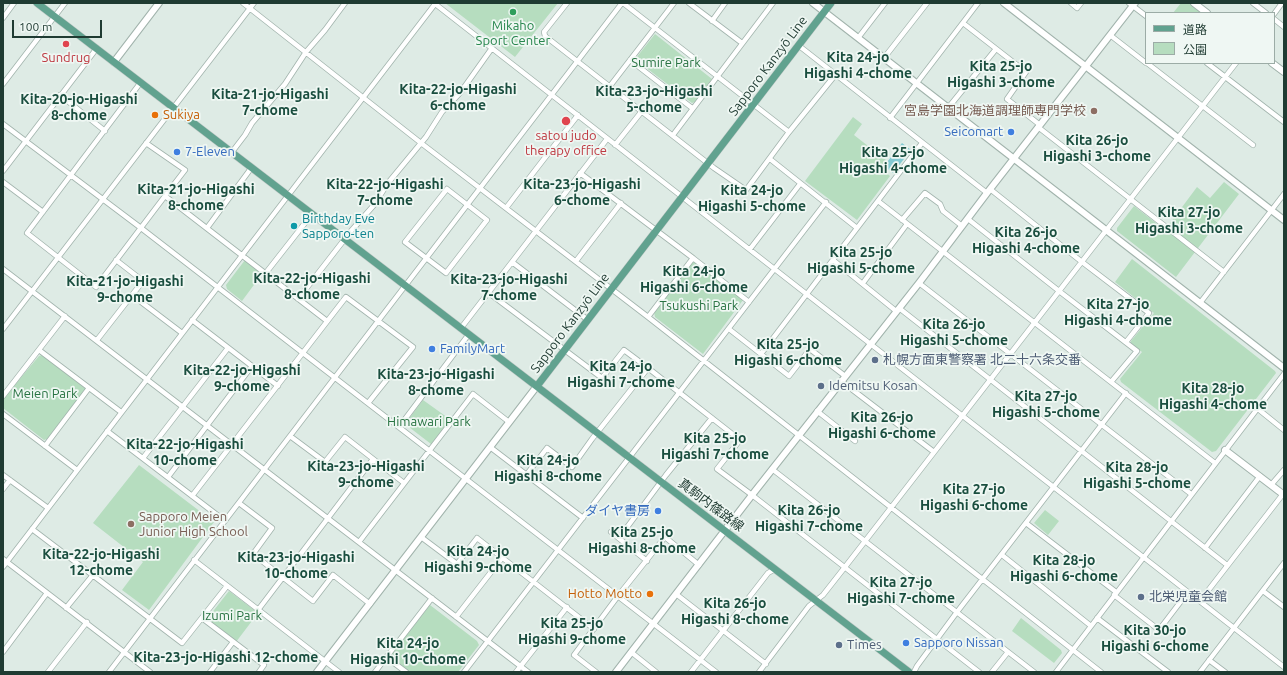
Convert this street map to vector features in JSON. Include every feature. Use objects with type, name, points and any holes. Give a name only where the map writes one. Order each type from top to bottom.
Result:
[{"type":"main road","name":"Sapporo Kanzyō Line","points":[[37,3],[537,386],[831,3]]},
{"type":"main road","name":"真駒内篠路線","points":[[537,386],[909,672]]},
{"type":"street","points":[[3,18],[14,3]]},
{"type":"street","points":[[3,84],[65,3]]},
{"type":"street","points":[[114,62],[159,3]]},
{"type":"street","points":[[243,3],[421,143],[648,317],[1101,672]]},
{"type":"street","points":[[3,329],[5,323],[58,258],[254,3]]},
{"type":"street","points":[[232,152],[252,123],[285,84],[306,52],[332,22],[345,3]]},
{"type":"street","points":[[3,567],[5,561],[32,529],[242,256],[434,3],[1284,666]]},
{"type":"street","points":[[566,3],[544,32],[545,36],[673,134],[708,163],[746,190],[770,160],[789,132],[836,74]]},
{"type":"street","points":[[108,672],[623,3],[789,132]]},
{"type":"street","points":[[610,86],[674,3]]},
{"type":"street","points":[[689,3],[742,44]]},
{"type":"street","points":[[712,21],[725,3]]},
{"type":"street","points":[[673,134],[773,3]]},
{"type":"street","points":[[813,3],[1284,368]]},
{"type":"street","points":[[858,38],[885,3]]},
{"type":"street","points":[[884,58],[927,3]]},
{"type":"street","points":[[890,118],[978,3]]},
{"type":"street","points":[[1004,3],[1284,220]]},
{"type":"street","points":[[1071,3],[1077,8],[1081,3]]},
{"type":"street","points":[[1194,3],[1206,12]]},
{"type":"street","points":[[1253,3],[1265,12]]},
{"type":"street","points":[[1275,13],[1282,3]]},
{"type":"street","points":[[616,672],[817,411],[968,219],[988,191],[1110,35],[1132,4],[1145,15]]},
{"type":"street","points":[[1275,20],[1284,27]]},
{"type":"street","points":[[963,23],[1026,72],[1007,99],[1130,199],[1224,272]]},
{"type":"street","points":[[1110,35],[1145,62]]},
{"type":"street","points":[[798,46],[836,74],[922,143],[1149,313],[1126,342]]},
{"type":"street","points":[[3,171],[97,48]]},
{"type":"street","points":[[298,299],[374,205],[400,168],[421,143],[442,112],[460,93],[492,48]]},
{"type":"street","points":[[948,108],[996,49]]},
{"type":"street","points":[[630,60],[692,108]]},
{"type":"street","points":[[1147,64],[1253,145]]},
{"type":"street","points":[[1208,64],[1284,122]]},
{"type":"street","points":[[759,672],[809,606],[823,595],[845,567],[1235,64]]},
{"type":"street","points":[[1273,64],[1284,72]]},
{"type":"street","points":[[141,82],[27,233],[96,287],[185,170],[146,143]]},
{"type":"street","points":[[60,95],[105,131]]},
{"type":"street","points":[[615,145],[642,111]]},
{"type":"street","points":[[506,208],[578,115]]},
{"type":"street","points":[[3,124],[141,228],[716,672]]},
{"type":"street","points":[[461,328],[607,139]]},
{"type":"street","points":[[761,354],[806,293],[922,143]]},
{"type":"street","points":[[770,160],[826,202],[857,228]]},
{"type":"street","points":[[207,228],[252,167]]},
{"type":"street","points":[[580,173],[749,302]]},
{"type":"street","points":[[3,182],[42,212]]},
{"type":"street","points":[[750,249],[800,184]]},
{"type":"street","points":[[447,189],[486,220],[446,273],[427,258],[405,242],[447,189]]},
{"type":"street","points":[[902,220],[924,193],[940,204],[943,211],[962,226]]},
{"type":"street","points":[[1200,303],[1284,194]]},
{"type":"street","points":[[165,196],[327,321]]},
{"type":"street","points":[[878,201],[1215,463]]},
{"type":"street","points":[[464,672],[826,202]]},
{"type":"street","points":[[576,262],[621,203]]},
{"type":"street","points":[[266,274],[312,214]]},
{"type":"street","points":[[968,219],[1137,351],[1111,382]]},
{"type":"street","points":[[863,283],[907,224]]},
{"type":"street","points":[[648,317],[693,258]]},
{"type":"street","points":[[97,340],[143,281],[116,260]]},
{"type":"street","points":[[833,260],[990,380],[1227,565]]},
{"type":"street","points":[[512,262],[588,320]]},
{"type":"street","points":[[3,269],[528,672]]},
{"type":"street","points":[[919,282],[1191,494]]},
{"type":"street","points":[[489,293],[564,351],[602,378],[624,350],[648,368],[740,440],[717,469],[980,672]]},
{"type":"street","points":[[132,294],[182,333]]},
{"type":"street","points":[[192,496],[346,296],[413,347],[368,403]]},
{"type":"street","points":[[3,396],[65,316]]},
{"type":"street","points":[[192,320],[278,386]]},
{"type":"street","points":[[728,329],[789,376],[810,349],[843,378],[934,452]]},
{"type":"street","points":[[399,427],[469,334]]},
{"type":"street","points":[[143,458],[228,348]]},
{"type":"street","points":[[39,350],[121,412]]},
{"type":"street","points":[[168,477],[252,366]]},
{"type":"street","points":[[526,474],[547,448],[572,467],[648,368]]},
{"type":"street","points":[[1056,672],[1170,521],[1284,374]]},
{"type":"street","points":[[317,672],[537,386]]},
{"type":"street","points":[[45,446],[89,388]]},
{"type":"street","points":[[914,672],[982,579],[1103,425],[1126,393]]},
{"type":"street","points":[[359,542],[473,394],[509,422]]},
{"type":"street","points":[[1258,409],[1284,430]]},
{"type":"street","points":[[817,411],[855,441]]},
{"type":"street","points":[[3,414],[77,470]]},
{"type":"street","points":[[619,538],[666,475],[712,418]]},
{"type":"street","points":[[107,431],[224,521]]},
{"type":"street","points":[[290,436],[325,462],[345,437],[404,482]]},
{"type":"street","points":[[490,447],[583,518]]},
{"type":"street","points":[[1200,601],[1283,495],[1226,450]]},
{"type":"street","points":[[258,610],[373,459]]},
{"type":"street","points":[[772,470],[1034,672]]},
{"type":"street","points":[[1271,485],[1284,470]]},
{"type":"street","points":[[3,475],[48,508]]},
{"type":"street","points":[[1206,548],[1260,476]]},
{"type":"street","points":[[3,489],[10,480]]},
{"type":"street","points":[[239,503],[272,528],[253,554],[313,601],[333,575],[370,604]]},
{"type":"street","points":[[1026,523],[1159,630],[1188,592]]},
{"type":"street","points":[[32,529],[182,643],[227,586]]},
{"type":"street","points":[[611,532],[647,561]]},
{"type":"street","points":[[421,537],[457,564],[477,538],[594,629]]},
{"type":"street","points":[[596,672],[574,655],[665,537],[699,565]]},
{"type":"street","points":[[1002,555],[1091,626]]},
{"type":"street","points":[[456,617],[502,558]]},
{"type":"street","points":[[194,560],[339,672]]},
{"type":"street","points":[[5,561],[66,608],[87,622],[150,672]]},
{"type":"street","points":[[1200,672],[1284,563]]},
{"type":"street","points":[[691,672],[768,573],[775,569]]},
{"type":"street","points":[[66,608],[93,575]]},
{"type":"street","points":[[1263,591],[1284,607]]},
{"type":"street","points":[[3,652],[47,593]]},
{"type":"street","points":[[676,594],[766,664]]},
{"type":"street","points":[[374,672],[432,598]]},
{"type":"street","points":[[516,672],[567,607]]},
{"type":"street","points":[[202,618],[264,666],[258,672]]},
{"type":"street","points":[[1097,618],[1168,672]]},
{"type":"street","points":[[48,672],[87,622]]},
{"type":"street","points":[[210,672],[233,642]]},
{"type":"street","points":[[631,652],[656,672]]},
{"type":"street","points":[[992,672],[1008,652]]},
{"type":"street","points":[[386,657],[406,672]]},
{"type":"street","points":[[1209,660],[1225,672]]},
{"type":"green space","points":[[445,3],[558,3],[515,57]]},
{"type":"green space","points":[[1181,3],[1192,3],[1204,12],[1174,12]]},
{"type":"green space","name":"Sumire Park","points":[[655,34],[712,79],[695,102],[692,103],[636,60]]},
{"type":"green space","points":[[853,117],[862,124],[854,135],[886,160],[880,168],[890,176],[857,220],[805,181]]},
{"type":"green space","points":[[1224,182],[1239,194],[1176,277],[1117,231],[1117,228],[1134,206],[1165,230],[1197,187],[1210,198]]},
{"type":"green space","points":[[1132,259],[1276,373],[1216,451],[1212,452],[1121,382],[1120,379],[1142,352],[1131,344],[1131,341],[1154,313],[1115,282]]},
{"type":"green space","points":[[245,260],[262,274],[242,301],[227,289],[226,285]]},
{"type":"green space","name":"Tsukushi Park","points":[[693,261],[743,300],[703,354],[655,317],[654,312]]},
{"type":"green space","name":"Meien Park","points":[[42,355],[85,388],[47,439],[44,440],[3,408],[3,399],[39,356]]},
{"type":"green space","name":"Himawari Park","points":[[423,400],[451,420],[431,444],[405,424]]},
{"type":"green space","points":[[139,465],[214,522],[149,610],[122,590],[143,562],[93,523]]},
{"type":"green space","points":[[1045,510],[1059,521],[1048,535],[1034,523]]},
{"type":"green space","name":"Izumi Park","points":[[229,591],[258,613],[236,642],[207,619]]},
{"type":"green space","points":[[430,605],[477,641],[479,645],[458,672],[410,672],[390,656]]},
{"type":"green space","points":[[1021,618],[1061,650],[1062,653],[1054,663],[1012,631]]},
{"type":"water","points":[[902,143],[911,150],[893,173],[884,166]]},
{"type":"place","name":"Mikaho Sport Center","points":[[513,12]]},
{"type":"place","name":"Sundrug","points":[[66,44]]},
{"type":"place","name":"宮島学園北海道調理師専門学校","points":[[1094,111]]},
{"type":"place","name":"Sukiya","points":[[155,115]]},
{"type":"place","name":"satou judo therapy office","points":[[566,121]]},
{"type":"place","name":"Seicomart","points":[[1011,132]]},
{"type":"place","name":"7-Eleven","points":[[177,152]]},
{"type":"place","name":"Birthday Eve Sapporo-ten","points":[[294,226]]},
{"type":"place","name":"FamilyMart","points":[[432,349]]},
{"type":"place","name":"札幌方面東警察署 北二十六条交番","points":[[875,360]]},
{"type":"place","name":"Idemitsu Kosan","points":[[821,386]]},
{"type":"place","name":"ダイヤ書房","points":[[658,511]]},
{"type":"place","name":"Sapporo Meien Junior High School","points":[[131,524]]},
{"type":"place","name":"Hotto Motto","points":[[650,594]]},
{"type":"place","name":"北栄児童会館","points":[[1141,597]]},
{"type":"place","name":"Sapporo Nissan","points":[[906,643]]},
{"type":"place","name":"Times","points":[[839,645]]},
{"type":"district","name":"Kita 24-jo Higashi 4-chome","points":[[858,66]]},
{"type":"district","name":"Kita 25-jo Higashi 3-chome","points":[[1001,74]]},
{"type":"district","name":"Kita-22-jo-Higashi 6-chome","points":[[458,98]]},
{"type":"district","name":"Kita-23-jo-Higashi 5-chome","points":[[654,100]]},
{"type":"district","name":"Kita-21-jo-Higashi 7-chome","points":[[270,102]]},
{"type":"district","name":"Kita-20-jo-Higashi 8-chome","points":[[79,108]]},
{"type":"district","name":"Kita 26-jo Higashi 3-chome","points":[[1097,148]]},
{"type":"district","name":"Kita 25-jo Higashi 4-chome","points":[[893,160]]},
{"type":"district","name":"Kita-22-jo-Higashi 7-chome","points":[[385,192]]},
{"type":"district","name":"Kita-23-jo-Higashi 6-chome","points":[[582,192]]},
{"type":"district","name":"Kita-21-jo-Higashi 8-chome","points":[[196,198]]},
{"type":"district","name":"Kita 24-jo Higashi 5-chome","points":[[752,198]]},
{"type":"district","name":"Kita 27-jo Higashi 3-chome","points":[[1189,220]]},
{"type":"district","name":"Kita 26-jo Higashi 4-chome","points":[[1026,240]]},
{"type":"district","name":"Kita 25-jo Higashi 5-chome","points":[[861,260]]},
{"type":"district","name":"Kita 24-jo Higashi 6-chome","points":[[694,280]]},
{"type":"district","name":"Kita-22-jo-Higashi 8-chome","points":[[312,286]]},
{"type":"district","name":"Kita-23-jo-Higashi 7-chome","points":[[509,288]]},
{"type":"district","name":"Kita-21-jo-Higashi 9-chome","points":[[125,290]]},
{"type":"district","name":"Kita 27-jo Higashi 4-chome","points":[[1118,312]]},
{"type":"district","name":"Kita 26-jo Higashi 5-chome","points":[[954,332]]},
{"type":"district","name":"Kita 25-jo Higashi 6-chome","points":[[788,352]]},
{"type":"district","name":"Kita 24-jo Higashi 7-chome","points":[[621,374]]},
{"type":"district","name":"Kita-22-jo-Higashi 9-chome","points":[[242,378]]},
{"type":"district","name":"Kita-23-jo-Higashi 8-chome","points":[[436,382]]},
{"type":"district","name":"Kita 28-jo Higashi 4-chome","points":[[1213,396]]},
{"type":"district","name":"Kita 27-jo Higashi 5-chome","points":[[1046,404]]},
{"type":"district","name":"Kita 26-jo Higashi 6-chome","points":[[882,426]]},
{"type":"district","name":"Kita 25-jo Higashi 7-chome","points":[[715,446]]},
{"type":"district","name":"Kita-22-jo-Higashi 10-chome","points":[[185,452]]},
{"type":"district","name":"Kita 24-jo Higashi 8-chome","points":[[548,468]]},
{"type":"district","name":"Kita-23-jo-Higashi 9-chome","points":[[366,474]]},
{"type":"district","name":"Kita 28-jo Higashi 5-chome","points":[[1137,476]]},
{"type":"district","name":"Kita 27-jo Higashi 6-chome","points":[[974,498]]},
{"type":"district","name":"Kita 26-jo Higashi 7-chome","points":[[809,518]]},
{"type":"district","name":"Kita 25-jo Higashi 8-chome","points":[[642,540]]},
{"type":"district","name":"Kita 24-jo Higashi 9-chome","points":[[478,560]]},
{"type":"district","name":"Kita-22-jo-Higashi 12-chome","points":[[101,562]]},
{"type":"district","name":"Kita-23-jo-Higashi 10-chome","points":[[296,566]]},
{"type":"district","name":"Kita 28-jo Higashi 6-chome","points":[[1064,568]]},
{"type":"district","name":"Kita 27-jo Higashi 7-chome","points":[[901,590]]},
{"type":"district","name":"Kita 26-jo Higashi 8-chome","points":[[735,612]]},
{"type":"district","name":"Kita 25-jo Higashi 9-chome","points":[[572,632]]},
{"type":"district","name":"Kita 30-jo Higashi 6-chome","points":[[1155,638]]},
{"type":"district","name":"Kita 24-jo Higashi 10-chome","points":[[408,652]]},
{"type":"district","name":"Kita-23-jo-Higashi 12-chome","points":[[226,657]]}]
